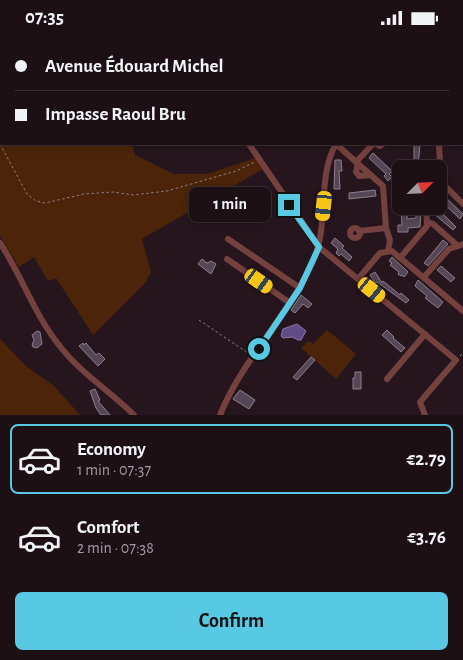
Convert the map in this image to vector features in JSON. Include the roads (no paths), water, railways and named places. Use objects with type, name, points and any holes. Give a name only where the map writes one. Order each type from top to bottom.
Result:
[{"type":"street","points":[[250,145],[319,247],[456,360],[420,402],[425,415]]},
{"type":"street","points":[[220,415],[227,398],[300,288],[319,247],[329,162],[336,145]]},
{"type":"street","points":[[337,145],[357,163]]},
{"type":"street","points":[[374,145],[357,163],[356,172],[359,176],[370,175],[384,190],[386,228],[390,240],[388,251]]},
{"type":"street","points":[[439,145],[440,160]]},
{"type":"street","points":[[448,191],[463,204]]},
{"type":"street","points":[[400,258],[427,226],[427,215]]},
{"type":"street","points":[[428,223],[433,224],[461,245]]},
{"type":"street","points":[[359,231],[386,228]]},
{"type":"street","points":[[228,239],[300,288]]},
{"type":"street","points":[[0,243],[12,262],[40,317],[57,344],[74,363],[134,415]]},
{"type":"street","points":[[424,277],[449,249],[461,245]]},
{"type":"street","points":[[358,279],[380,253],[394,252],[460,303],[463,311]]},
{"type":"street","points":[[227,259],[290,303]]},
{"type":"street","points":[[387,379],[426,334]]}]
